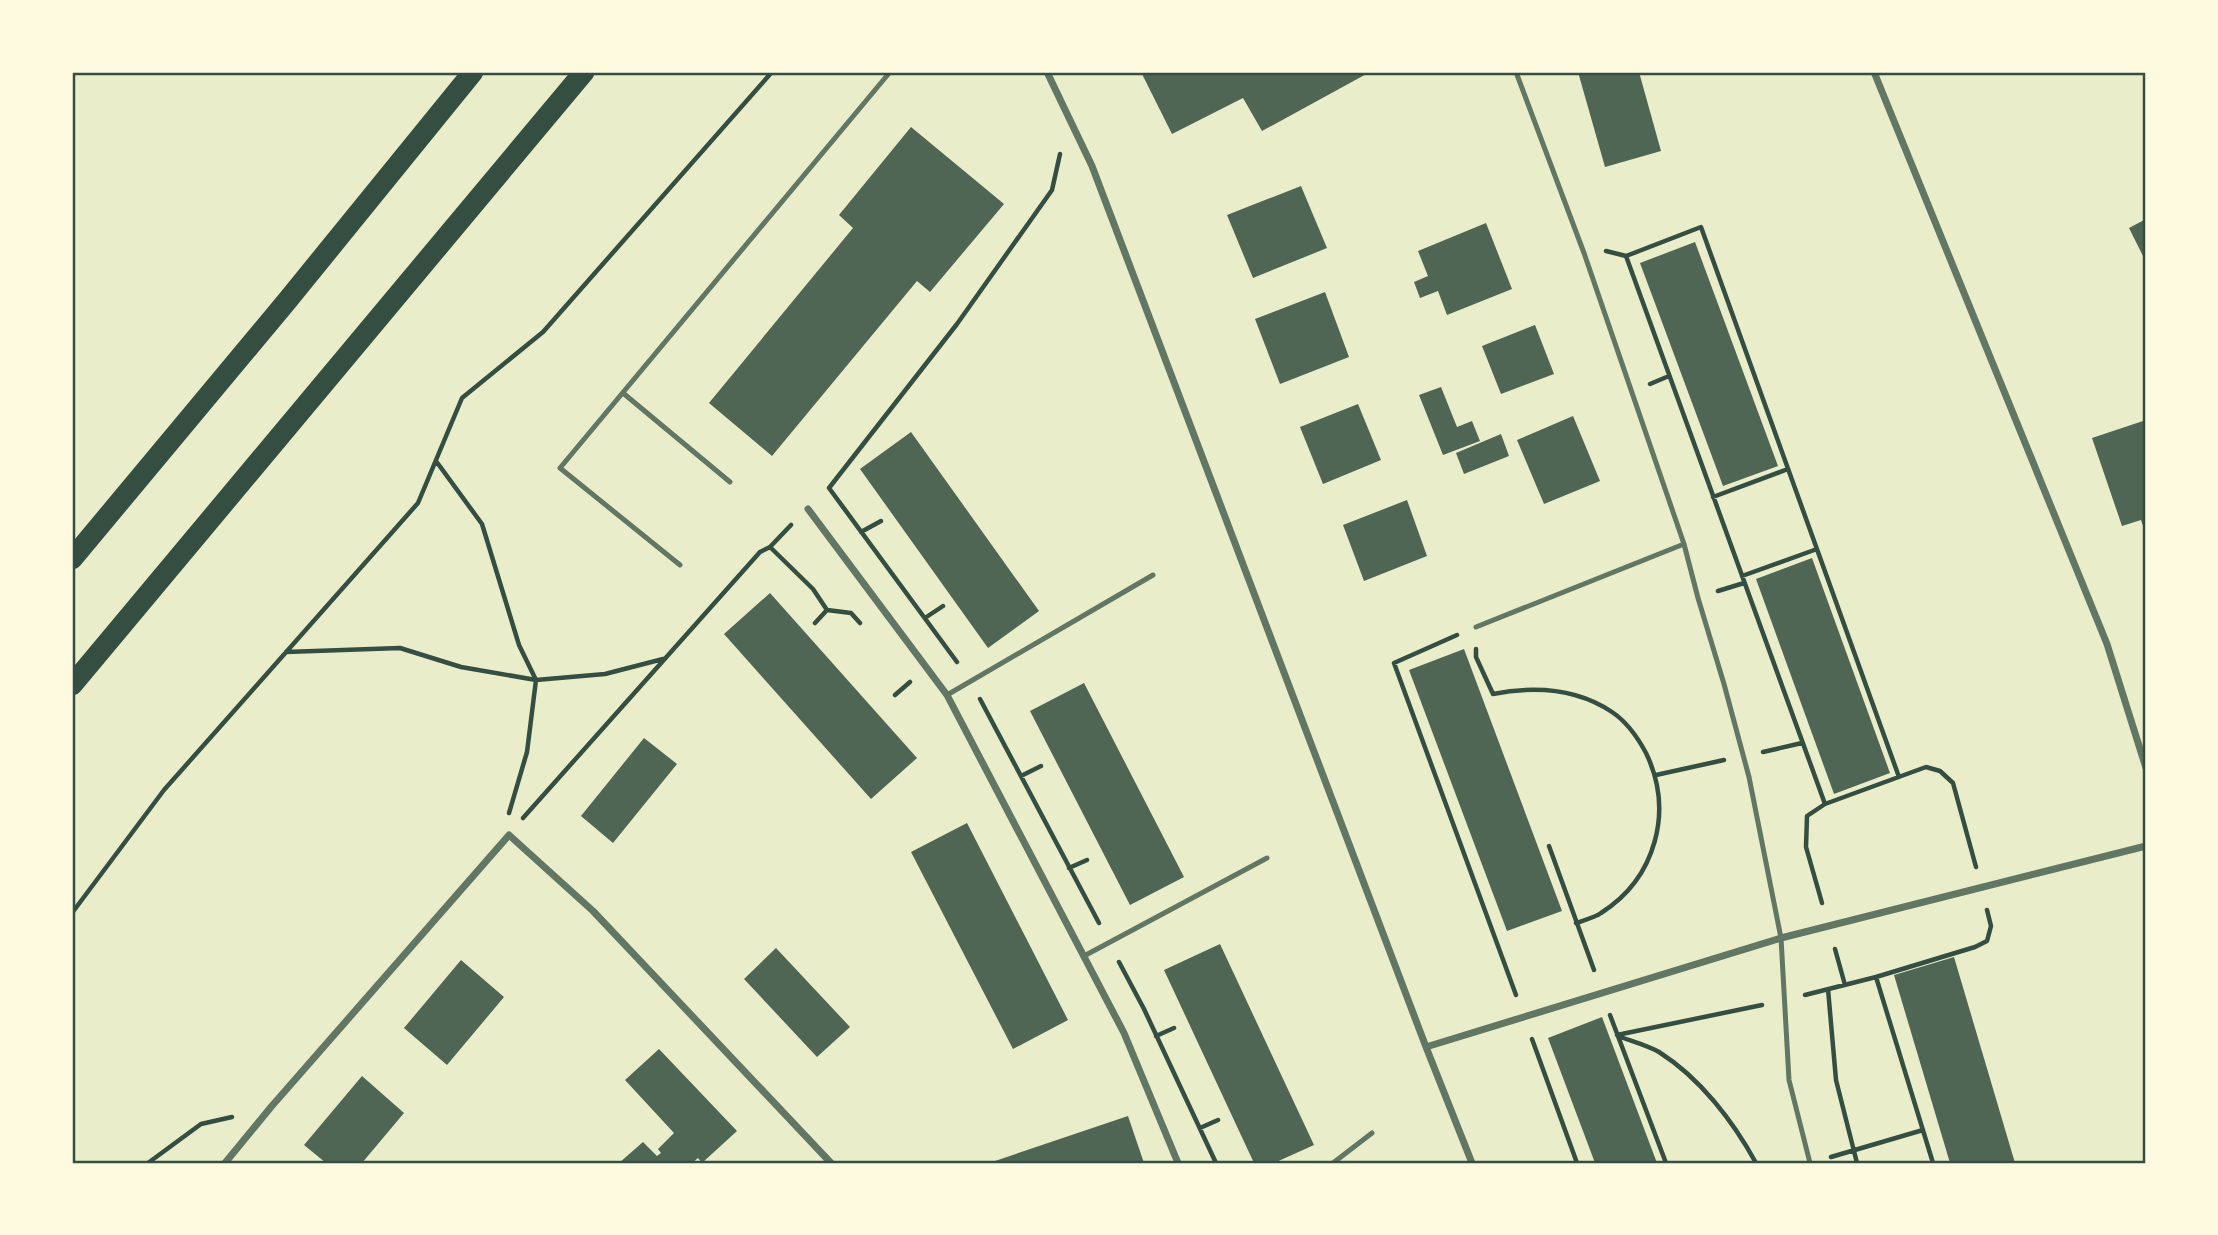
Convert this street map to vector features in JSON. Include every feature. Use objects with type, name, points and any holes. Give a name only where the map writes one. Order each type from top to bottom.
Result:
[{"type":"highway","points":[[72,559],[279,312],[473,72]]},
{"type":"highway","points":[[72,685],[584,72]]},
{"type":"street","points":[[1047,72],[1092,166],[1472,1163]]},
{"type":"street","points":[[1874,72],[2107,645],[2146,768]]},
{"type":"street","points":[[808,509],[947,695],[1125,1033],[1178,1163]]},
{"type":"street","points":[[225,1163],[509,835],[593,911],[831,1163]]},
{"type":"street","points":[[1426,1047],[1781,937],[2146,846]]},
{"type":"lane","points":[[680,565],[561,468],[890,72]]},
{"type":"lane","points":[[1516,72],[1584,253],[1684,544],[1749,777],[1781,937],[1790,1080],[1810,1163]]},
{"type":"lane","points":[[623,393],[730,482]]},
{"type":"lane","points":[[1476,627],[1684,544]]},
{"type":"lane","points":[[947,695],[1153,576]]},
{"type":"lane","points":[[1084,956],[1267,858]]},
{"type":"lane","points":[[1333,1163],[1372,1133]]},
{"type":"path","points":[[72,913],[164,790],[418,503],[462,398],[543,332],[772,72]]},
{"type":"path","points":[[1825,804],[1626,256],[1701,228],[1899,777]]},
{"type":"path","points":[[435,460],[482,524],[519,645],[536,680],[527,752],[509,807],[509,835]]},
{"type":"path","points":[[1713,497],[1788,469]]},
{"type":"path","points":[[862,532],[881,521]]},
{"type":"path","points":[[509,835],[760,552],[770,547],[813,589],[827,610],[816,623]]},
{"type":"path","points":[[1742,576],[1817,549]]},
{"type":"path","points":[[925,618],[943,606]]},
{"type":"path","points":[[1576,923],[1600,914],[1623,896],[1643,871],[1656,842],[1659,806],[1656,775],[1638,737],[1614,713],[1586,698],[1548,689],[1513,690],[1493,694],[1476,657],[1476,627],[1394,663],[1577,1163]]},
{"type":"path","points":[[286,652],[400,648],[461,667],[536,680],[605,674],[664,658]]},
{"type":"path","points":[[895,695],[911,682]]},
{"type":"path","points":[[1021,776],[1041,766]]},
{"type":"path","points":[[1617,1035],[1845,985],[1975,947],[1987,941],[1991,926],[1953,783],[1940,771],[1926,768],[1899,777],[1825,804],[1807,816],[1806,838],[1845,985]]},
{"type":"path","points":[[1549,846],[1666,1163]]},
{"type":"path","points":[[1069,868],[1087,860]]},
{"type":"path","points":[[1876,977],[1933,1163]]},
{"type":"path","points":[[1828,989],[1836,1080],[1857,1163]]},
{"type":"path","points":[[1156,1036],[1174,1028]]},
{"type":"path","points":[[1617,1035],[1658,1051],[1690,1077],[1719,1108],[1756,1163]]},
{"type":"path","points":[[148,1163],[201,1124],[271,1107]]},
{"type":"path","points":[[1200,1128],[1218,1120]]},
{"type":"path","points":[[1810,1163],[1923,1130]]},
{"type":"building","points":[[1141,72],[1370,72],[1262,131],[1243,98],[1172,134]]},
{"type":"building","points":[[1578,72],[1639,72],[1661,151],[1605,167]]},
{"type":"building","points":[[911,127],[1004,204],[930,292],[917,281],[772,456],[709,403],[853,228],[839,215]]},
{"type":"building","points":[[1301,186],[1327,248],[1253,278],[1227,215]]},
{"type":"building","points":[[2146,219],[2146,262],[2129,228]]},
{"type":"building","points":[[1486,223],[1512,289],[1447,315],[1438,291],[1420,298],[1414,282],[1428,276],[1418,251]]},
{"type":"building","points":[[1695,242],[1778,466],[1723,486],[1640,263]]},
{"type":"building","points":[[1325,292],[1349,357],[1280,384],[1255,319]]},
{"type":"building","points":[[1535,325],[1554,374],[1501,394],[1482,346]]},
{"type":"building","points":[[1441,387],[1457,427],[1472,421],[1480,441],[1443,455],[1419,395]]},
{"type":"building","points":[[1358,404],[1381,460],[1323,484],[1300,427]]},
{"type":"building","points":[[1573,416],[1600,481],[1544,504],[1517,440]]},
{"type":"building","points":[[2146,420],[2146,535],[2141,520],[2122,526],[2092,438]]},
{"type":"building","points":[[911,432],[1039,611],[988,648],[860,469]]},
{"type":"building","points":[[1501,434],[1509,456],[1464,474],[1456,453]]},
{"type":"building","points":[[1407,500],[1427,556],[1364,581],[1343,525]]},
{"type":"building","points":[[1812,558],[1890,773],[1834,794],[1756,579]]},
{"type":"building","points":[[770,593],[917,758],[871,799],[724,634]]},
{"type":"building","points":[[1464,649],[1562,911],[1507,931],[1409,670]]},
{"type":"building","points":[[1084,683],[1184,877],[1130,905],[1030,711]]},
{"type":"building","points":[[644,738],[677,764],[613,843],[581,816]]},
{"type":"building","points":[[967,823],[1068,1020],[1013,1049],[911,852]]},
{"type":"building","points":[[1220,944],[1314,1145],[1274,1163],[1254,1163],[1164,970]]},
{"type":"building","points":[[776,948],[850,1027],[817,1057],[744,979]]},
{"type":"building","points":[[1954,957],[2015,1163],[1950,1163],[1894,975]]},
{"type":"building","points":[[461,960],[504,997],[447,1065],[404,1028]]},
{"type":"building","points":[[1602,1017],[1657,1163],[1595,1163],[1548,1038]]},
{"type":"building","points":[[659,1049],[737,1131],[702,1163],[698,1158],[692,1163],[619,1163],[643,1142],[657,1156],[661,1153],[658,1149],[674,1133],[625,1080]]},
{"type":"building","points":[[362,1076],[404,1113],[362,1163],[326,1163],[304,1145]]},
{"type":"building","points":[[1128,1116],[1144,1163],[989,1163]]}]
